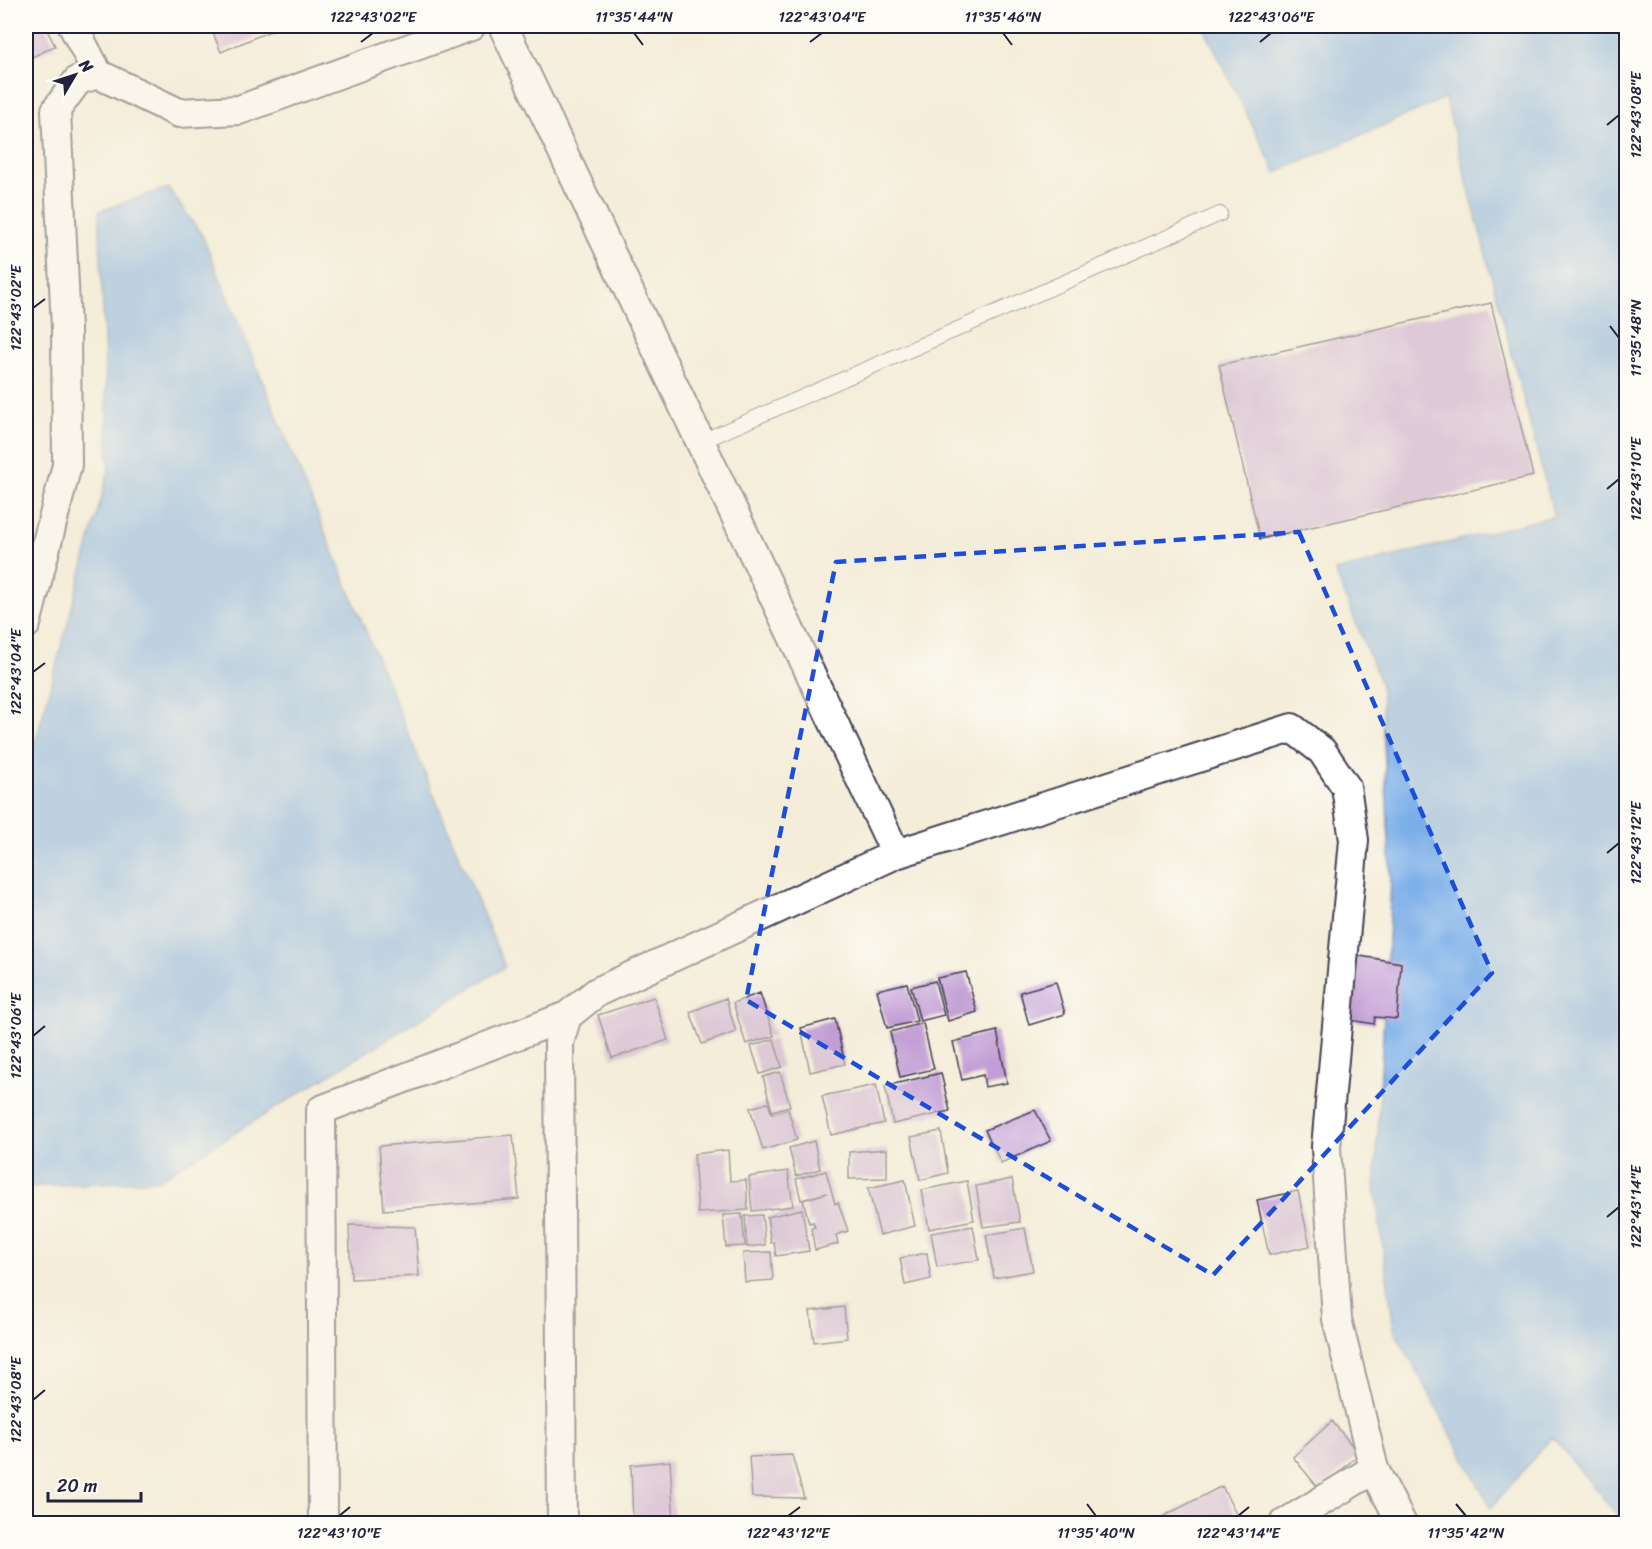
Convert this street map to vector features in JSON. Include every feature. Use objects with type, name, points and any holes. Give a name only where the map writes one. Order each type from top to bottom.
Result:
[{"type":"street","points":[[73,26],[98,74],[179,113],[239,110],[471,26]]},
{"type":"street","points":[[504,26],[896,854]]},
{"type":"street","points":[[26,624],[67,465],[66,329],[56,110],[78,80],[98,74]]},
{"type":"street","points":[[323,1524],[321,1110],[567,1016],[597,992],[896,854],[1292,728],[1322,751],[1346,787],[1354,840],[1326,1147],[1337,1319],[1374,1469],[1402,1524]]},
{"type":"street","points":[[562,1524],[559,1044],[567,1016]]},
{"type":"street","points":[[1284,1524],[1374,1469]]},
{"type":"lane","points":[[700,442],[1220,214]]},
{"type":"highlighted area","points":[[1299,532],[1492,973],[1213,1275],[746,1000],[836,562]]},
{"type":"water","points":[[1203,26],[1626,26],[1626,1523],[1552,1437],[1491,1508],[1394,1330],[1375,1188],[1391,881],[1381,685],[1335,571],[1554,516],[1445,98],[1276,173]]},
{"type":"water","points":[[168,188],[202,235],[505,967],[158,1180],[26,1187],[26,777],[109,470],[99,211]]},
{"type":"building","points":[[26,26],[45,26],[55,46],[26,60]]},
{"type":"building","points":[[210,26],[282,26],[221,52]]},
{"type":"building","points":[[1491,303],[1533,476],[1260,539],[1219,365]]},
{"type":"building","points":[[1348,954],[1401,963],[1397,1019],[1375,1017],[1374,1024],[1338,1018]]},
{"type":"building","points":[[966,972],[977,1012],[948,1021],[937,978]]},
{"type":"building","points":[[935,981],[944,1015],[920,1021],[911,987]]},
{"type":"building","points":[[1056,982],[1065,1014],[1029,1025],[1020,992]]},
{"type":"building","points":[[907,983],[917,1021],[887,1028],[877,990]]},
{"type":"building","points":[[760,993],[774,1036],[746,1044],[733,1003]]},
{"type":"building","points":[[654,997],[668,1040],[612,1058],[598,1015]]},
{"type":"building","points":[[726,998],[736,1032],[702,1044],[690,1012]]},
{"type":"building","points":[[835,1019],[845,1064],[810,1072],[801,1028]]},
{"type":"building","points":[[923,1023],[934,1069],[900,1077],[890,1032]]},
{"type":"building","points":[[997,1031],[1007,1083],[985,1087],[983,1075],[962,1080],[953,1042]]},
{"type":"building","points":[[774,1039],[782,1067],[760,1074],[751,1046]]},
{"type":"building","points":[[780,1072],[790,1106],[772,1111],[763,1077]]},
{"type":"building","points":[[941,1073],[950,1111],[893,1124],[885,1086]]},
{"type":"building","points":[[876,1085],[884,1123],[831,1135],[822,1096]]},
{"type":"building","points":[[768,1103],[772,1114],[788,1109],[797,1140],[763,1150],[750,1108]]},
{"type":"building","points":[[1035,1110],[1051,1141],[1001,1163],[985,1130]]},
{"type":"building","points":[[941,1131],[948,1173],[920,1180],[911,1137]]},
{"type":"building","points":[[513,1135],[519,1199],[384,1210],[379,1146]]},
{"type":"building","points":[[814,1141],[820,1169],[796,1176],[789,1148]]},
{"type":"building","points":[[887,1149],[887,1178],[849,1179],[849,1152]]},
{"type":"building","points":[[728,1150],[730,1181],[746,1180],[748,1210],[698,1213],[694,1154]]},
{"type":"building","points":[[788,1171],[793,1206],[752,1211],[749,1177]]},
{"type":"building","points":[[826,1171],[835,1204],[838,1202],[848,1231],[836,1235],[838,1244],[815,1250],[811,1228],[815,1227],[813,1222],[809,1223],[803,1200],[827,1193],[801,1200],[796,1179]]},
{"type":"building","points":[[1012,1179],[1020,1222],[983,1227],[976,1186]]},
{"type":"building","points":[[905,1180],[915,1226],[880,1235],[868,1188]]},
{"type":"building","points":[[967,1181],[974,1220],[929,1229],[922,1190]]},
{"type":"building","points":[[1298,1191],[1310,1246],[1269,1255],[1257,1200]]},
{"type":"building","points":[[802,1209],[809,1251],[776,1256],[774,1242],[771,1243],[767,1217]]},
{"type":"building","points":[[742,1214],[745,1246],[726,1247],[723,1215]]},
{"type":"building","points":[[762,1215],[765,1245],[747,1247],[745,1216]]},
{"type":"building","points":[[349,1225],[415,1227],[419,1276],[351,1279]]},
{"type":"building","points":[[973,1226],[979,1260],[937,1267],[931,1233]]},
{"type":"building","points":[[1025,1228],[1033,1271],[994,1278],[986,1235]]},
{"type":"building","points":[[771,1252],[773,1280],[745,1282],[743,1253]]},
{"type":"building","points":[[927,1253],[931,1279],[905,1285],[900,1258]]},
{"type":"building","points":[[844,1307],[847,1338],[814,1342],[810,1311]]},
{"type":"building","points":[[1332,1421],[1359,1454],[1320,1490],[1293,1457]]},
{"type":"building","points":[[792,1455],[804,1498],[752,1497],[749,1457]]},
{"type":"building","points":[[670,1461],[674,1523],[633,1524],[631,1465]]},
{"type":"building","points":[[1222,1486],[1241,1524],[1162,1524],[1160,1518]]}]
